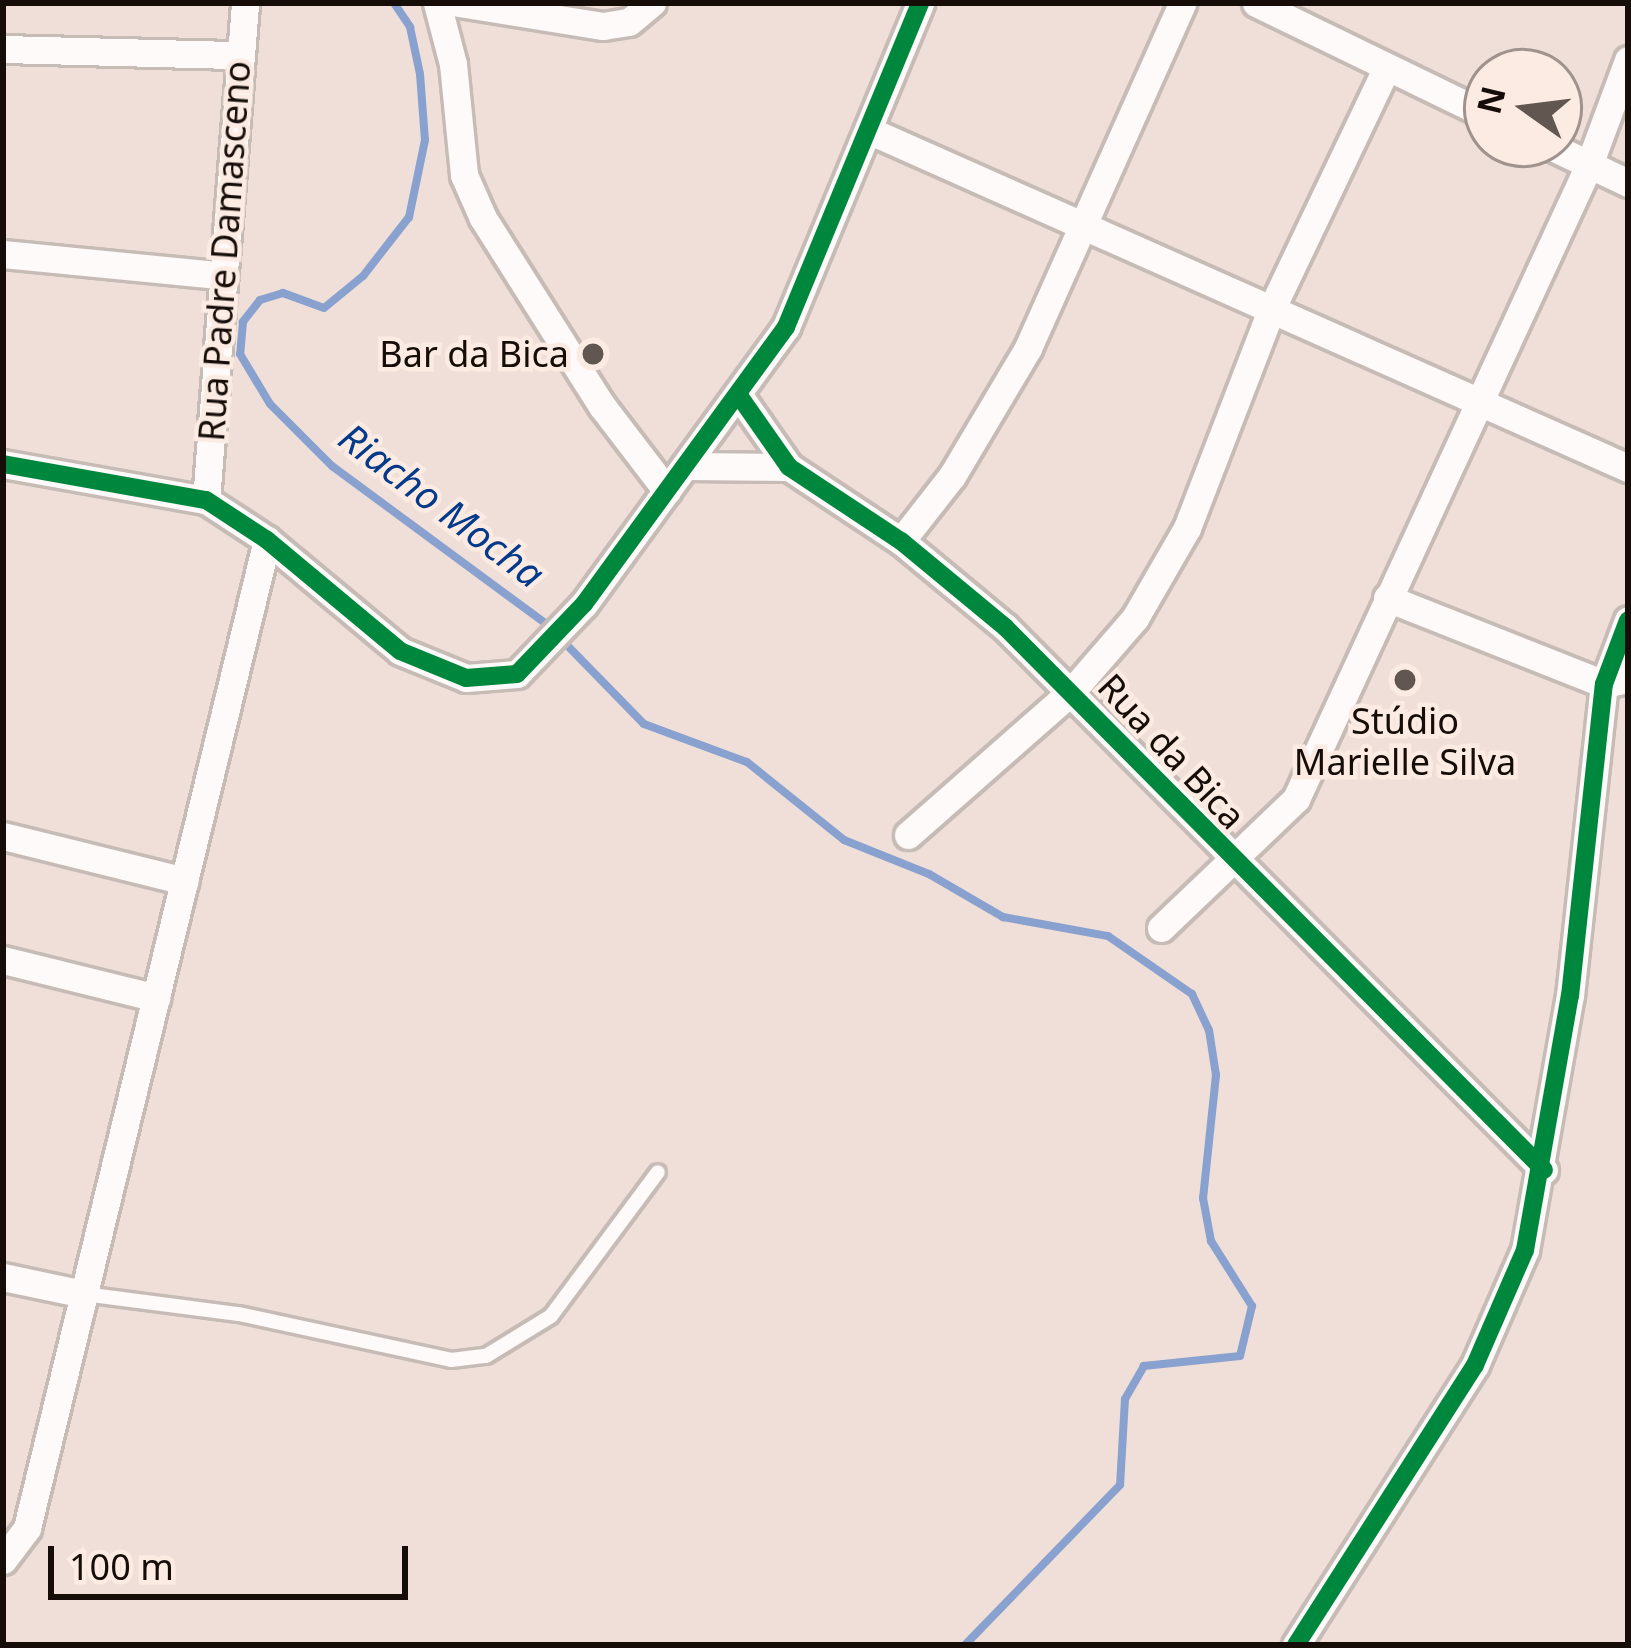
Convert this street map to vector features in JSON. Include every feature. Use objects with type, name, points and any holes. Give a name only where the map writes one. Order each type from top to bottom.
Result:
[{"type":"street","name":"Rua Padre Damasceno","points":[[206,500],[218,274],[245,3]]},
{"type":"street","points":[[437,3],[453,64],[464,175],[483,218],[602,406],[667,491]]},
{"type":"street","points":[[459,3],[603,26],[629,22],[652,3]]},
{"type":"street","points":[[3,464],[206,500],[267,540],[400,651],[466,677],[517,674],[555,640],[584,604],[740,397],[786,327],[920,3]]},
{"type":"street","points":[[901,542],[990,417],[1087,225],[1182,3]]},
{"type":"street","points":[[1256,3],[1463,103]]},
{"type":"street","points":[[3,50],[237,55]]},
{"type":"street","points":[[1161,928],[1296,799],[1475,401],[1589,165],[1628,60]]},
{"type":"street","points":[[908,835],[1071,692],[1135,619],[1187,528],[1271,310],[1387,67]]},
{"type":"street","points":[[868,130],[1628,468]]},
{"type":"street","points":[[1583,162],[1628,183]]},
{"type":"street","points":[[3,254],[218,274]]},
{"type":"street","name":"Rua da Bica","points":[[740,397],[789,467],[901,542],[1071,692],[1233,864],[1544,1170]]},
{"type":"street","points":[[687,466],[789,467]]},
{"type":"street","points":[[3,1560],[27,1528],[267,540]]},
{"type":"street","points":[[1387,598],[1616,682]]},
{"type":"street","points":[[1296,1645],[1475,1365],[1525,1250],[1544,1170],[1628,620]]},
{"type":"street","points":[[3,836],[185,881]]},
{"type":"street","points":[[3,960],[156,998]]},
{"type":"street","points":[[3,1277],[84,1294]]},
{"type":"lane","points":[[84,1294],[239,1314],[451,1360],[486,1356],[551,1316],[658,1172]]},
{"type":"waterway","name":"Riacho Mocha","points":[[394,3],[410,27],[420,74],[425,140],[409,217],[363,276],[324,308],[283,293],[260,300],[243,322],[240,354],[270,404],[332,466],[550,627]]},
{"type":"waterway","name":"Riacho Mocha","points":[[560,638],[644,724],[747,762],[844,840],[929,874],[1003,917],[1108,936],[1192,994],[1209,1030],[1216,1075],[1203,1198],[1211,1241],[1252,1306],[1240,1356],[1144,1366],[1125,1399],[1120,1485],[965,1645]]},
{"type":"cycle path","points":[[3,464],[206,500],[267,540],[400,651],[466,678],[517,674],[584,604],[786,327],[920,3]]},
{"type":"cycle path","points":[[740,397],[789,467],[901,541],[1005,627],[1544,1170]]},
{"type":"cycle path","points":[[1296,1645],[1475,1365],[1525,1250],[1570,996],[1604,684],[1628,620]]},
{"type":"place","name":"Bar da Bica","points":[[593,354]]},
{"type":"place","name":"Stúdio Marielle Silva","points":[[1405,680]]}]
